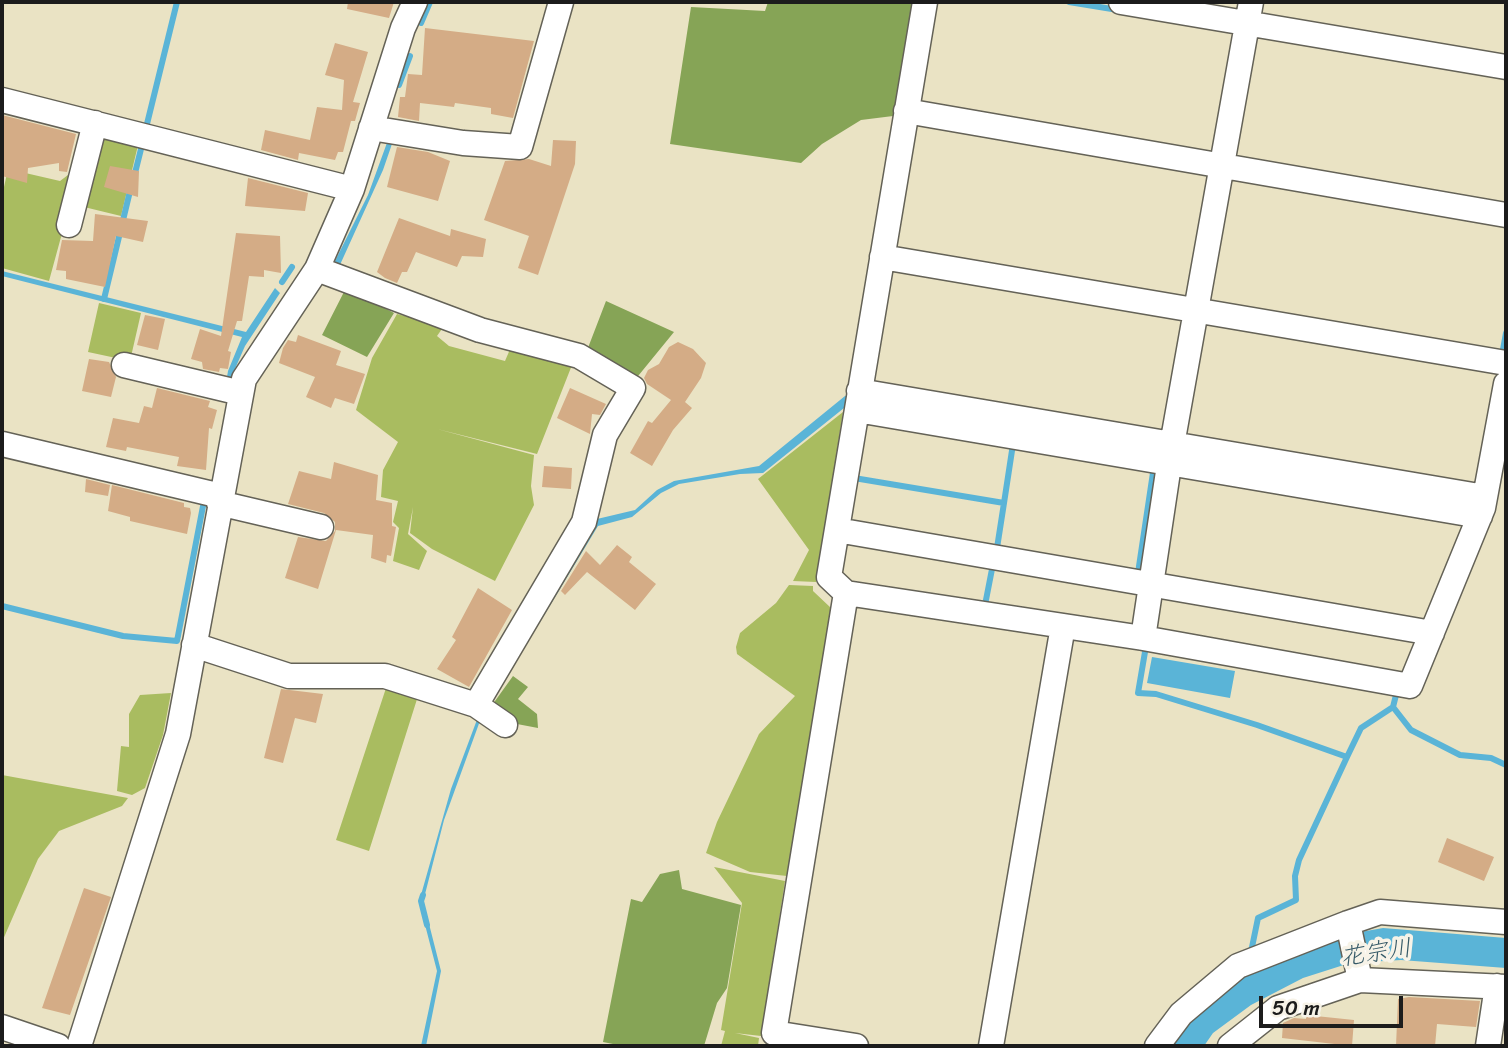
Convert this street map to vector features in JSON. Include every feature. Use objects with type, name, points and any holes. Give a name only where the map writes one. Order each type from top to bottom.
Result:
[{"type":"street","points":[[79,1046],[178,734],[244,379],[317,270],[352,189],[415,2]]},
{"type":"street","points":[[371,128],[463,143],[520,147],[561,2]]},
{"type":"street","points":[[925,2],[829,577],[846,593],[1143,638],[1410,686],[1483,506],[1506,384]]},
{"type":"street","points":[[1121,2],[1249,13],[1506,67]]},
{"type":"street","points":[[1143,638],[1171,454],[1249,13]]},
{"type":"street","points":[[2,100],[352,189]]},
{"type":"street","points":[[906,111],[1506,215]]},
{"type":"street","points":[[69,225],[95,123]]},
{"type":"street","points":[[882,257],[1506,363]]},
{"type":"street","points":[[317,270],[480,330],[579,356],[633,388],[605,435],[584,522],[476,705]]},
{"type":"street","points":[[124,365],[241,393]]},
{"type":"street","points":[[858,400],[1483,506]]},
{"type":"street","points":[[2,444],[321,527]]},
{"type":"street","points":[[837,530],[1432,633]]},
{"type":"street","points":[[846,593],[774,1034],[856,1046]]},
{"type":"street","points":[[991,1046],[1063,626]]},
{"type":"street","points":[[194,645],[289,676],[385,676],[476,705],[505,725]]},
{"type":"street","points":[[1157,1046],[1181,1014],[1238,966],[1380,912],[1506,922]]},
{"type":"street","points":[[1349,926],[1359,973]]},
{"type":"street","points":[[1236,1046],[1278,1008],[1359,973],[1502,987],[1488,1046]]},
{"type":"street","points":[[2,1027],[58,1046]]},
{"type":"green space","points":[[768,2],[912,2],[893,116],[861,120],[822,144],[801,163],[670,144],[691,7],[765,11]]},
{"type":"green space","points":[[91,127],[49,281],[2,268],[2,196],[8,169],[60,181],[72,172]]},
{"type":"green space","points":[[100,132],[139,141],[121,216],[80,206]]},
{"type":"green space","points":[[346,288],[394,313],[367,357],[322,335]]},
{"type":"green space","points":[[606,301],[674,332],[634,381],[586,353]]},
{"type":"green space","points":[[99,303],[141,313],[130,361],[88,352]]},
{"type":"green space","points":[[397,314],[444,326],[437,336],[449,346],[505,361],[511,347],[572,365],[537,454],[437,429],[534,455],[531,486],[534,505],[495,581],[432,549],[410,533],[413,507],[408,534],[427,551],[419,570],[393,561],[399,528],[393,522],[398,501],[381,497],[383,470],[398,442],[356,410],[372,358]]},
{"type":"green space","points":[[843,412],[816,582],[793,581],[809,550],[758,479]]},
{"type":"green space","points":[[789,585],[813,586],[813,591],[831,608],[787,876],[750,872],[706,853],[717,822],[759,734],[795,696],[737,654],[736,647],[740,633],[776,603]]},
{"type":"green space","points":[[513,676],[528,687],[518,699],[537,714],[538,728],[517,724],[490,708]]},
{"type":"green space","points":[[387,685],[418,696],[369,851],[336,840]]},
{"type":"green space","points":[[171,693],[163,735],[145,788],[132,795],[117,791],[121,746],[129,747],[129,714],[140,695]]},
{"type":"green space","points":[[2,775],[128,798],[122,806],[59,831],[38,859],[2,942]]},
{"type":"green space","points":[[714,867],[785,881],[761,1036],[735,1033],[759,1038],[758,1046],[721,1046],[725,1031],[721,1030],[742,903]]},
{"type":"green space","points":[[679,870],[682,889],[741,905],[727,988],[717,1003],[704,1046],[623,1046],[603,1042],[631,899],[642,902],[660,874]]},
{"type":"water","points":[[388,140],[393,141],[383,170],[339,267],[333,265],[368,195]]},
{"type":"water","points":[[2,271],[246,332],[275,288],[280,293],[245,346],[231,378],[227,377],[228,371],[242,337],[2,276]]},
{"type":"water","points":[[854,394],[849,404],[763,473],[679,484],[661,493],[632,517],[598,526],[488,708],[597,519],[635,510],[657,490],[674,481],[759,466],[845,396]]},
{"type":"water","points":[[1152,657],[1235,671],[1230,698],[1147,683]]},
{"type":"water","points":[[478,717],[481,718],[444,820],[423,902],[419,902],[451,789]]},
{"type":"water","points":[[427,916],[441,971],[426,1046],[421,1046],[437,971],[423,917]]},
{"type":"water","name":"花宗川","points":[[1383,928],[1506,938],[1506,968],[1401,960],[1350,963],[1303,978],[1251,1005],[1213,1033],[1204,1046],[1170,1046],[1188,1022],[1242,975],[1344,935]]},
{"type":"building","points":[[348,2],[394,2],[389,18],[347,9]]},
{"type":"building","points":[[425,28],[534,41],[513,118],[491,114],[491,108],[455,103],[454,107],[420,103],[419,121],[398,117],[400,97],[405,97],[408,74],[422,75]]},
{"type":"building","points":[[335,43],[368,52],[353,102],[360,103],[355,121],[351,121],[343,152],[338,152],[335,160],[299,153],[298,160],[261,150],[265,130],[310,140],[317,107],[342,110],[344,80],[325,75]]},
{"type":"building","points":[[2,115],[76,134],[67,172],[59,171],[59,163],[28,168],[27,183],[2,176]]},
{"type":"building","points":[[553,140],[576,141],[575,164],[538,275],[518,268],[529,236],[484,220],[505,161],[529,159],[551,166]]},
{"type":"building","points":[[397,147],[428,152],[450,161],[438,201],[387,187]]},
{"type":"building","points":[[110,166],[139,171],[138,197],[104,187]]},
{"type":"building","points":[[248,178],[308,193],[305,211],[245,206]]},
{"type":"building","points":[[95,214],[148,221],[143,242],[116,236],[105,287],[66,279],[66,271],[56,270],[62,240],[93,241]]},
{"type":"building","points":[[399,218],[450,236],[451,229],[486,239],[483,257],[462,256],[457,267],[416,252],[407,272],[402,272],[397,283],[385,278],[377,272]]},
{"type":"building","points":[[236,233],[280,236],[281,273],[264,270],[264,277],[249,276],[242,321],[237,321],[228,351],[231,352],[228,369],[220,368],[219,372],[203,369],[202,362],[191,359],[200,329],[221,336]]},
{"type":"building","points":[[145,315],[165,319],[158,350],[137,345]]},
{"type":"building","points":[[298,335],[341,351],[336,365],[365,374],[354,404],[335,398],[331,408],[306,397],[315,377],[279,363],[288,340],[296,342]]},
{"type":"building","points":[[678,342],[693,349],[706,363],[701,378],[685,402],[692,408],[673,430],[652,466],[630,453],[648,421],[652,423],[671,400],[647,384],[644,378],[648,370],[659,364],[669,347]]},
{"type":"building","points":[[89,359],[109,362],[116,377],[111,397],[82,391]]},
{"type":"building","points":[[157,388],[210,401],[208,407],[217,410],[212,429],[209,428],[206,470],[177,466],[179,457],[127,447],[126,451],[106,447],[113,418],[139,423],[144,406],[152,408]]},
{"type":"building","points":[[570,388],[606,404],[600,415],[592,414],[590,434],[557,418]]},
{"type":"building","points":[[334,462],[378,475],[376,500],[392,503],[392,526],[396,527],[391,556],[387,555],[386,563],[371,558],[373,535],[336,530],[318,589],[285,578],[298,537],[326,541],[335,531],[335,522],[324,513],[288,504],[299,471],[331,479]]},
{"type":"building","points":[[544,466],[572,468],[571,489],[542,487]]},
{"type":"building","points":[[86,479],[110,485],[108,496],[85,492]]},
{"type":"building","points":[[112,485],[184,503],[184,507],[190,508],[191,513],[187,534],[130,521],[130,517],[108,511]]},
{"type":"building","points":[[617,545],[632,557],[629,562],[656,584],[635,610],[587,572],[565,595],[561,591],[586,551],[600,565]]},
{"type":"building","points":[[478,588],[512,610],[469,687],[437,669],[456,640],[452,637]]},
{"type":"building","points":[[281,689],[323,694],[316,723],[295,718],[283,763],[264,758]]},
{"type":"building","points":[[1447,838],[1494,857],[1484,881],[1438,862]]},
{"type":"building","points":[[84,888],[111,897],[70,1015],[42,1008]]},
{"type":"building","points":[[1409,997],[1480,1001],[1476,1027],[1437,1024],[1435,1046],[1396,1046],[1398,999]]},
{"type":"building","points":[[1306,1015],[1354,1020],[1352,1046],[1282,1038],[1283,1023],[1294,1018],[1306,1019]]},
{"type":"waterway","points":[[145,132],[177,2]]},
{"type":"waterway","points":[[421,23],[430,2]]},
{"type":"waterway","points":[[1069,2],[1118,10]]},
{"type":"waterway","points":[[399,85],[410,56]]},
{"type":"waterway","points":[[134,177],[143,141]]},
{"type":"waterway","points":[[104,299],[131,187]]},
{"type":"waterway","points":[[282,282],[292,267]]},
{"type":"waterway","points":[[1499,355],[1502,355],[1506,333]]},
{"type":"waterway","points":[[864,416],[1154,466],[1138,573],[848,522],[864,416]]},
{"type":"waterway","points":[[854,478],[1004,503],[1013,444]]},
{"type":"waterway","points":[[2,606],[123,636],[177,641],[204,501]]},
{"type":"waterway","points":[[997,548],[1004,503]]},
{"type":"waterway","points":[[985,605],[993,564]]},
{"type":"waterway","points":[[1146,646],[1138,693],[1156,694],[1257,725],[1347,757],[1299,860],[1295,876],[1296,900],[1258,918],[1251,952]]},
{"type":"waterway","points":[[1347,757],[1361,728],[1393,707],[1397,691]]},
{"type":"waterway","points":[[1393,707],[1411,730],[1460,755],[1491,758],[1506,765]]},
{"type":"waterway","points":[[423,895],[421,901],[427,925]]}]
